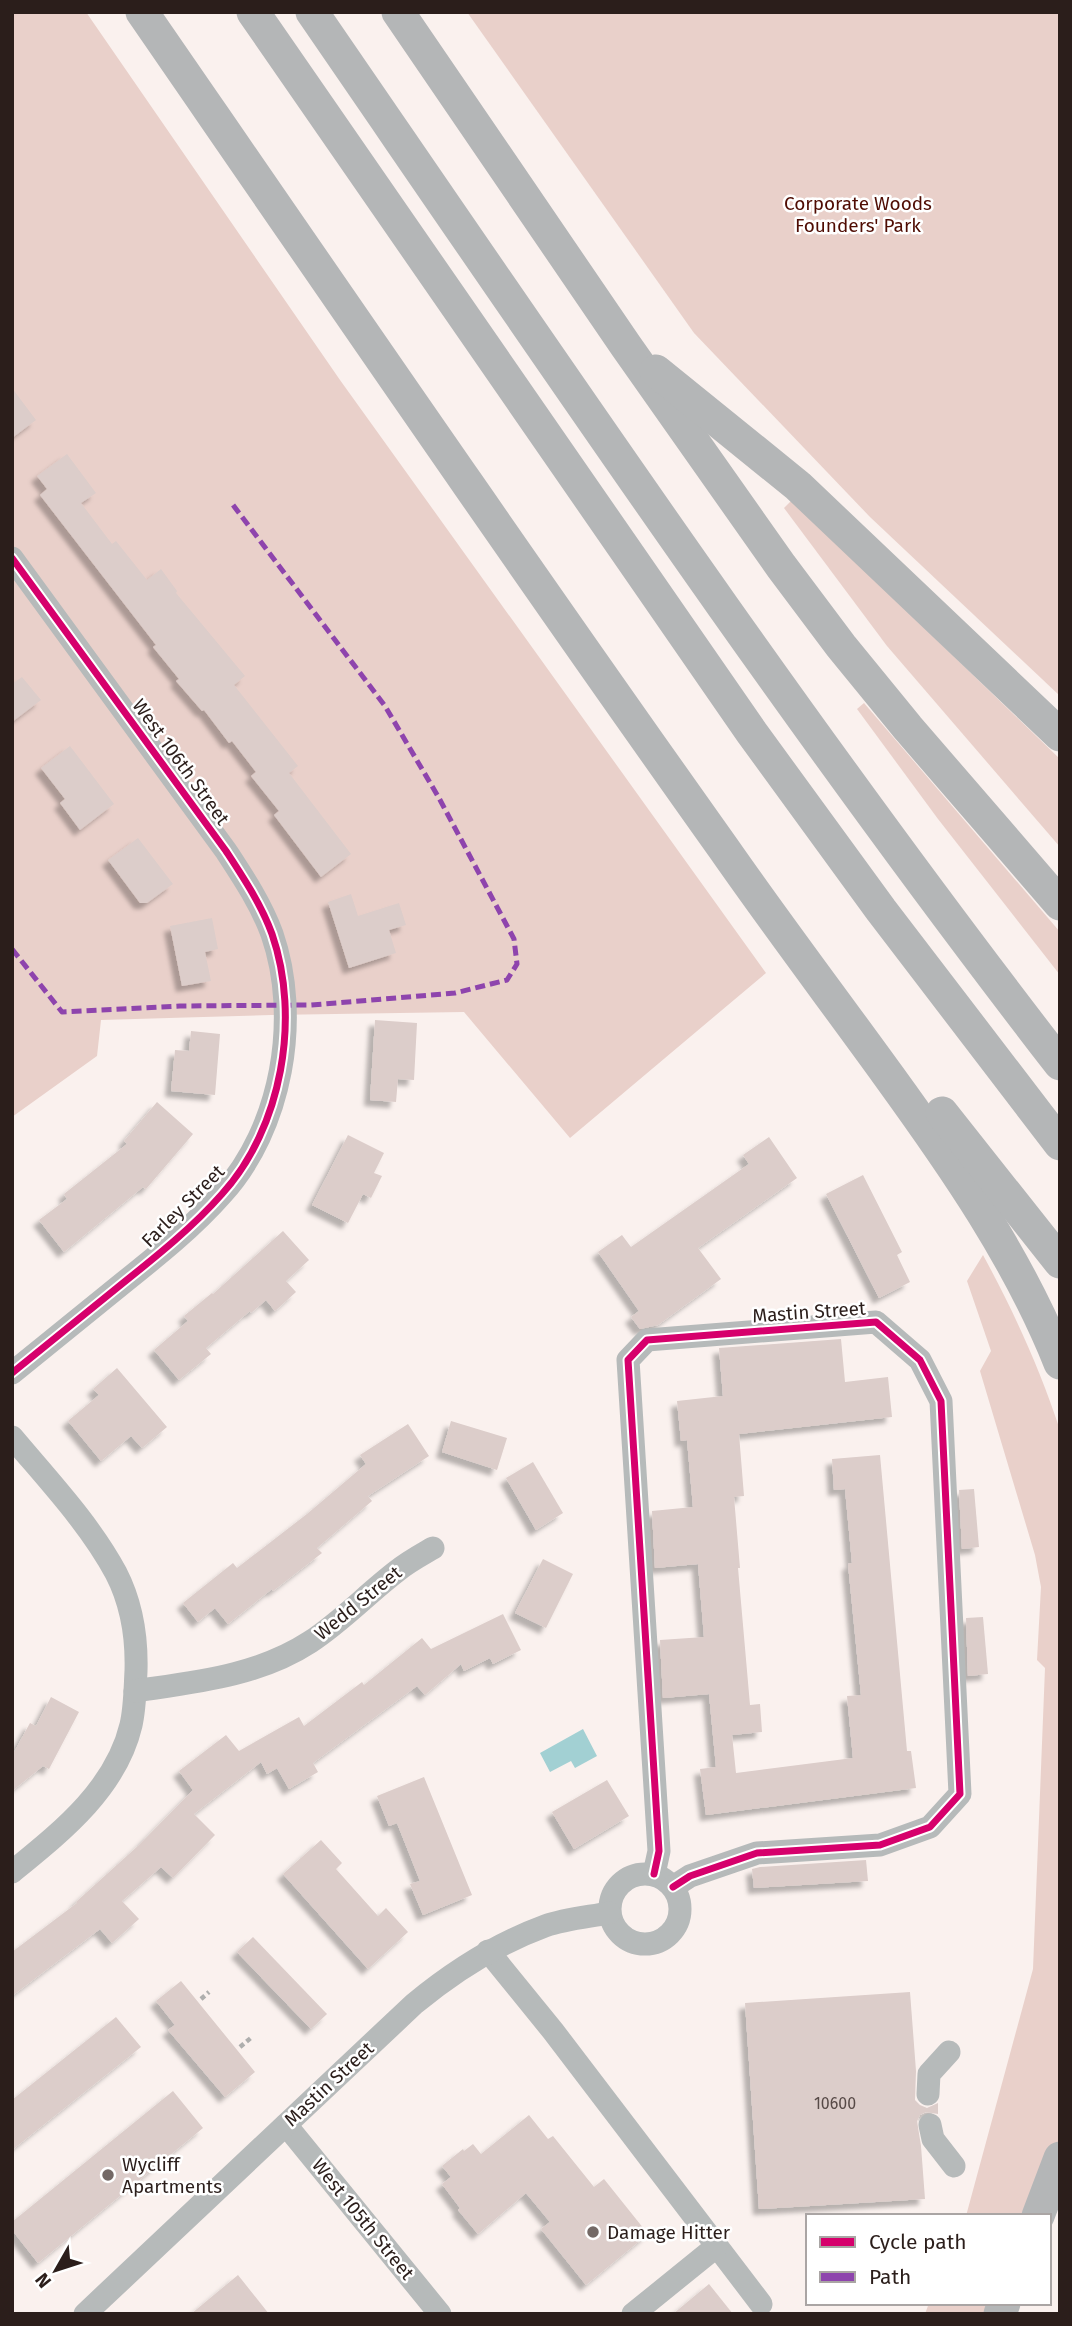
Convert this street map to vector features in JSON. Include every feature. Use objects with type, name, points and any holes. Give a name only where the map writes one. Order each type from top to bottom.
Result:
[{"type":"highway","points":[[142,12],[596,668],[760,900],[954,1166],[1026,1290],[1060,1363]]},
{"type":"highway","points":[[253,12],[752,733],[935,981],[1060,1144]]},
{"type":"highway","points":[[312,12],[735,625],[959,934],[1060,1064]]},
{"type":"highway","points":[[398,12],[764,544],[841,646],[1060,904]]},
{"type":"highway","points":[[626,346],[798,486],[1060,734]]},
{"type":"highway","points":[[851,1024],[918,1082],[1060,1262]]},
{"type":"highway","points":[[1039,2214],[1060,2158]]},
{"type":"street","name":"West 106th Street","points":[[12,558],[226,850],[253,893],[272,934],[280,965],[285,1004]]},
{"type":"street","name":"Farley Street","points":[[12,1373],[194,1223],[223,1194],[260,1134],[276,1088],[283,1047],[285,1004]]},
{"type":"street","name":"Mastin Street","points":[[876,1322],[920,1360],[941,1401],[960,1794],[930,1827],[880,1845],[757,1853],[690,1876],[663,1880],[628,1360],[647,1340],[876,1322]]},
{"type":"street","points":[[12,1437],[88,1529],[116,1573],[128,1602],[135,1633],[135,1691],[131,1725],[120,1757],[83,1811],[12,1872]]},
{"type":"street","name":"Wedd Street","points":[[135,1691],[220,1678],[266,1664],[308,1643],[348,1615],[397,1571],[433,1548]]},
{"type":"street","points":[[642,1873],[663,1880],[679,1898],[678,1922],[662,1940],[652,1944],[629,1941],[619,1934],[612,1924],[609,1913],[614,1891],[621,1882],[642,1873]]},
{"type":"street","name":"Mastin Street","points":[[85,2314],[414,2004],[446,1978],[488,1951],[547,1925],[609,1913]]},
{"type":"street","points":[[488,1951],[561,2041],[761,2304]]},
{"type":"street","points":[[928,2094],[929,2074],[949,2052]]},
{"type":"street","name":"West 105th Street","points":[[286,2125],[440,2314]]},
{"type":"street","points":[[930,2125],[933,2139],[954,2166]]},
{"type":"street","points":[[633,2314],[717,2246]]},
{"type":"path","points":[[201,1999],[209,1992]]},
{"type":"path","points":[[240,2047],[252,2037]]},
{"type":"green space","points":[[12,12],[86,12],[340,380],[766,973],[570,1138],[464,1012],[101,1020],[97,1056],[12,1117]]},
{"type":"green space","name":"Corporate Woods Founders' Park","points":[[467,12],[1060,12],[1060,696],[870,517],[694,333]]},
{"type":"green space","points":[[792,500],[1060,759],[1060,847],[887,646],[784,508]]},
{"type":"green space","points":[[864,703],[1060,932],[1060,975],[938,819],[857,709]]},
{"type":"green space","points":[[983,1255],[1026,1341],[1060,1430],[1060,2174],[1048,2214],[967,2214],[1033,1969],[1045,1668],[1037,1660],[1041,1587],[1035,1555],[980,1371],[991,1351],[967,1281]]},
{"type":"green space","points":[[928,2305],[1011,2305],[1007,2314],[925,2314]]},
{"type":"water","points":[[583,1729],[597,1756],[575,1768],[571,1761],[550,1772],[540,1753]]},
{"type":"building","points":[[12,388],[36,420],[12,438]]},
{"type":"building","points":[[67,454],[96,493],[81,503],[112,544],[116,541],[147,580],[161,569],[176,593],[245,676],[234,685],[298,766],[289,773],[351,854],[321,877],[274,815],[279,811],[251,776],[256,772],[232,741],[229,743],[204,710],[202,711],[176,681],[179,679],[153,647],[156,645],[40,495],[47,489],[37,476]]},
{"type":"building","points":[[22,677],[41,700],[12,722],[12,684]]},
{"type":"building","points":[[70,746],[114,804],[80,830],[60,803],[65,799],[41,768]]},
{"type":"building","points":[[138,838],[173,884],[147,903],[140,903],[108,860]]},
{"type":"building","points":[[351,894],[358,916],[399,903],[406,925],[389,930],[396,953],[349,968],[328,902]]},
{"type":"building","points":[[212,918],[218,949],[205,952],[211,981],[182,986],[170,926]]},
{"type":"building","points":[[375,1020],[417,1023],[414,1080],[398,1079],[396,1102],[370,1100]]},
{"type":"building","points":[[191,1031],[220,1034],[215,1095],[171,1091],[175,1050],[189,1051]]},
{"type":"building","points":[[157,1102],[193,1134],[146,1189],[143,1187],[64,1252],[39,1220],[67,1199],[64,1194],[127,1144],[124,1141]]},
{"type":"building","points":[[348,1135],[384,1153],[374,1173],[382,1176],[371,1198],[363,1194],[348,1223],[312,1205]]},
{"type":"building","points":[[769,1137],[797,1178],[698,1248],[721,1279],[658,1325],[640,1329],[631,1317],[639,1311],[598,1252],[622,1235],[631,1247],[749,1164],[743,1155]]},
{"type":"building","points":[[863,1175],[902,1252],[897,1255],[910,1282],[879,1298],[826,1194]]},
{"type":"building","points":[[283,1231],[309,1260],[286,1281],[296,1292],[275,1311],[266,1300],[251,1313],[250,1311],[206,1348],[211,1354],[179,1380],[154,1350],[188,1321],[184,1316],[213,1294]]},
{"type":"building","points":[[841,1339],[845,1382],[888,1377],[892,1417],[739,1434],[744,1496],[734,1497],[738,1568],[750,1705],[760,1704],[762,1732],[732,1735],[736,1773],[853,1758],[847,1696],[861,1695],[848,1564],[852,1563],[845,1489],[834,1490],[832,1459],[880,1455],[907,1751],[911,1751],[916,1788],[706,1815],[700,1769],[716,1767],[709,1694],[663,1698],[660,1640],[704,1637],[698,1564],[655,1568],[652,1511],[693,1507],[687,1440],[681,1441],[677,1401],[723,1396],[719,1348]]},
{"type":"building","points":[[117,1368],[167,1427],[142,1448],[131,1436],[101,1461],[68,1421],[99,1395],[93,1389]]},
{"type":"building","points":[[451,1421],[507,1438],[497,1470],[442,1452]]},
{"type":"building","points":[[408,1424],[429,1456],[368,1496],[372,1501],[317,1548],[322,1553],[228,1624],[215,1608],[198,1622],[183,1603],[233,1563],[237,1568],[307,1514],[366,1464],[360,1455]]},
{"type":"building","points":[[533,1462],[563,1513],[536,1530],[506,1478]]},
{"type":"building","points":[[974,1489],[979,1547],[962,1549],[959,1490]]},
{"type":"building","points":[[543,1559],[573,1574],[546,1628],[515,1613]]},
{"type":"building","points":[[503,1614],[521,1650],[493,1664],[490,1658],[464,1671],[461,1664],[425,1695],[417,1686],[313,1763],[318,1772],[289,1789],[277,1768],[267,1774],[261,1762],[194,1814],[215,1835],[173,1878],[161,1867],[122,1901],[139,1919],[112,1943],[100,1929],[12,1996],[12,1952],[77,1903],[193,1790],[179,1771],[226,1735],[239,1751],[299,1717],[304,1726],[362,1682],[364,1685],[422,1638],[431,1649]]},
{"type":"building","points":[[983,1617],[988,1674],[968,1676],[966,1618]]},
{"type":"building","points":[[51,1697],[79,1712],[49,1769],[43,1766],[12,1791],[12,1756],[30,1723],[36,1726]]},
{"type":"building","points":[[424,1777],[472,1895],[423,1915],[410,1884],[420,1881],[397,1823],[389,1826],[377,1796]]},
{"type":"building","points":[[607,1780],[629,1816],[574,1849],[552,1812]]},
{"type":"building","points":[[321,1840],[342,1863],[336,1869],[378,1916],[386,1908],[408,1932],[368,1969],[283,1874]]},
{"type":"building","points":[[866,1860],[868,1881],[754,1888],[752,1869],[760,1867]]},
{"type":"building","points":[[253,1937],[327,2014],[311,2029],[237,1952]]},
{"type":"building","points":[[181,1981],[255,2072],[225,2097],[168,2030],[175,2025],[156,2001]]},
{"type":"building","points":[[910,1992],[916,2071],[915,2100],[927,2108],[938,2103],[938,2114],[926,2112],[920,2115],[917,2121],[925,2199],[759,2209],[745,2003]]},
{"type":"building","points":[[116,2017],[141,2047],[12,2150],[12,2100]]},
{"type":"building","name":"Wycliff Apartments","points":[[173,2091],[203,2128],[38,2263],[12,2230],[12,2222]]},
{"type":"building","points":[[529,2115],[548,2139],[553,2136],[594,2187],[604,2179],[648,2234],[586,2285],[541,2229],[550,2222],[526,2193],[478,2234],[458,2210],[460,2208],[442,2184],[451,2177],[442,2166],[463,2149],[464,2151],[473,2144],[481,2154]]},
{"type":"building","points":[[238,2275],[269,2314],[191,2314]]},
{"type":"building","points":[[709,2284],[733,2314],[673,2314]]},
{"type":"marked path","points":[[12,949],[62,1012],[180,1006],[311,1005],[455,993],[507,980],[517,964],[514,939],[439,798],[385,706],[233,505]]},
{"type":"cycle path","points":[[12,558],[226,851],[245,881],[272,934],[281,967],[285,1001],[285,1036],[272,1105],[243,1167],[211,1206],[175,1240],[12,1373]]},
{"type":"cycle path","points":[[654,1874],[659,1851],[628,1360],[647,1340],[876,1322],[920,1360],[941,1401],[960,1794],[930,1827],[880,1845],[757,1853],[690,1876],[673,1887]]},
{"type":"place","name":"Wycliff Apartments","points":[[108,2175]]},
{"type":"place","name":"Damage Hitter","points":[[593,2232]]}]
